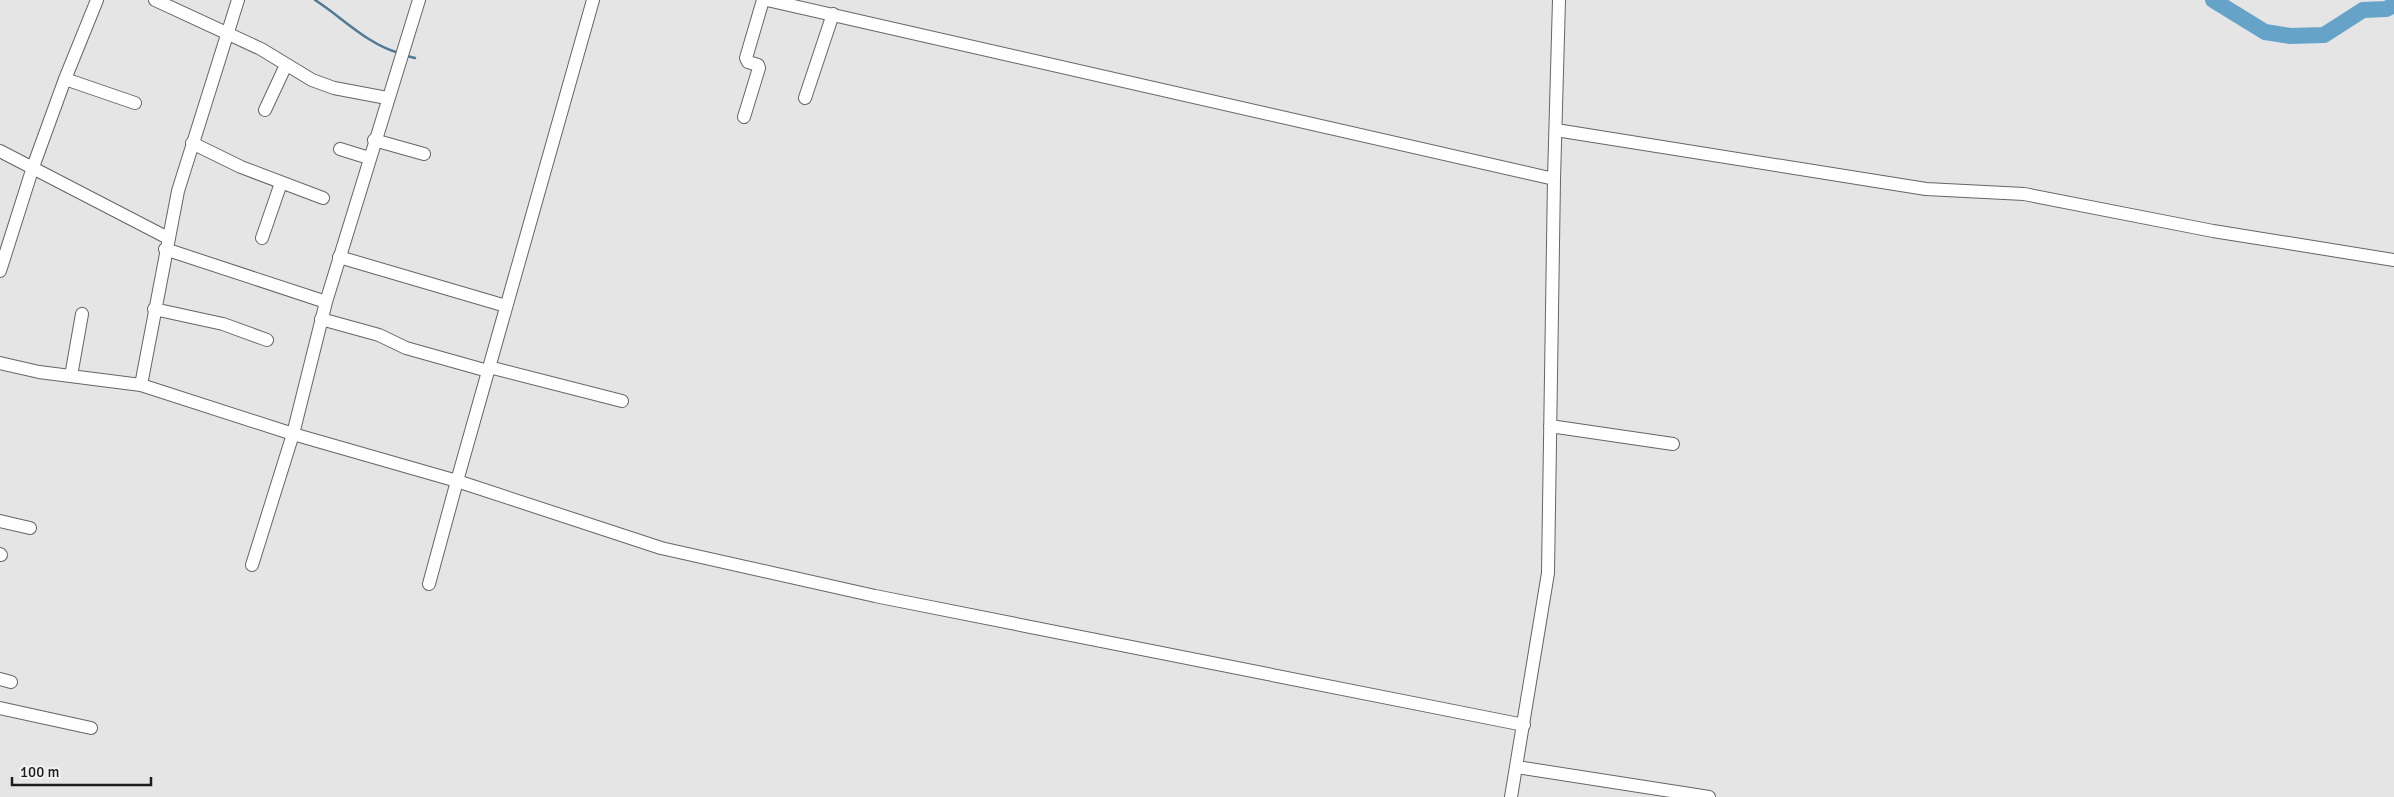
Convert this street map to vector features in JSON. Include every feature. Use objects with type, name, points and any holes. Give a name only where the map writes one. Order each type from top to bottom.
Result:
[{"type":"street","points":[[0,271],[33,167],[65,79],[97,0]]},
{"type":"street","points":[[155,0],[261,49],[312,80],[334,88],[387,98]]},
{"type":"street","points":[[141,385],[166,244],[178,191],[238,0]]},
{"type":"street","points":[[252,565],[293,434],[326,302],[374,140],[419,0]]},
{"type":"street","points":[[430,584],[457,481],[593,0]]},
{"type":"street","points":[[744,117],[759,68],[758,65],[748,62],[746,58],[765,0],[809,4],[833,14],[1554,179]]},
{"type":"street","points":[[1512,797],[1548,573],[1554,179],[1559,0]]},
{"type":"street","points":[[805,98],[833,14]]},
{"type":"street","points":[[264,110],[286,65]]},
{"type":"street","points":[[65,79],[135,103]]},
{"type":"street","points":[[1556,130],[1926,189],[2024,194],[2213,231],[2394,260]]},
{"type":"street","points":[[374,140],[424,154]]},
{"type":"street","points":[[192,143],[241,167],[323,198]]},
{"type":"street","points":[[340,149],[369,158]]},
{"type":"street","points":[[0,151],[33,167],[166,244],[326,302]]},
{"type":"street","points":[[262,238],[282,183]]},
{"type":"street","points":[[340,257],[506,306]]},
{"type":"street","points":[[154,309],[232,326],[266,340]]},
{"type":"street","points":[[71,376],[82,314]]},
{"type":"street","points":[[321,319],[379,335],[406,348],[622,401]]},
{"type":"street","points":[[0,363],[71,376],[141,385],[293,434],[457,481],[671,550],[875,596],[1524,726]]},
{"type":"street","points":[[1550,426],[1673,444]]},
{"type":"street","points":[[0,522],[30,528]]},
{"type":"street","points":[[0,708],[91,728]]},
{"type":"street","points":[[1516,767],[1709,797]]},
{"type":"waterway","points":[[315,0],[366,37],[387,49],[399,53]]},
{"type":"waterway","points":[[2213,0],[2265,32],[2290,36],[2324,35],[2363,10],[2386,9],[2394,5]]},
{"type":"waterway","points":[[407,56],[415,58]]}]
